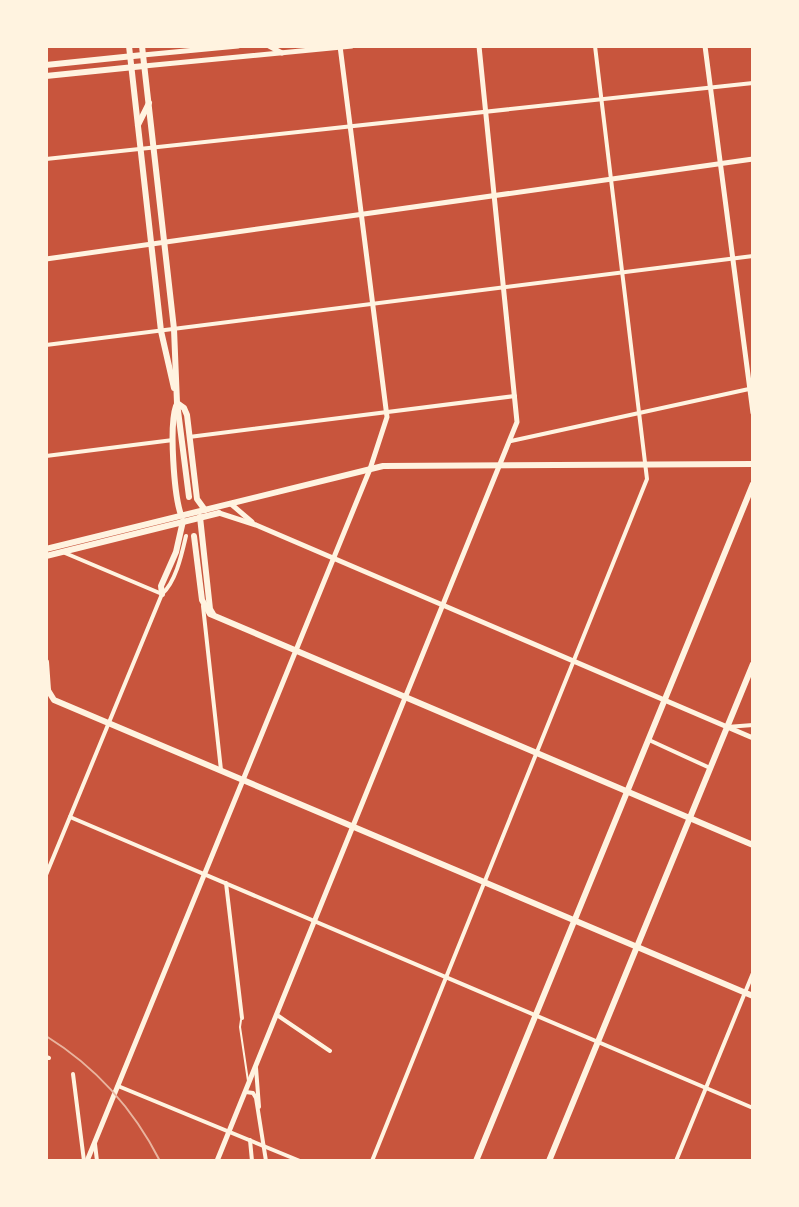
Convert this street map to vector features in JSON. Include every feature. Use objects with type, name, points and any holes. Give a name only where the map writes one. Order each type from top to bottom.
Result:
[{"type":"main road","points":[[129,46],[161,331],[177,403],[187,415],[197,499],[205,510]]},
{"type":"main road","points":[[142,46],[174,329],[177,403],[189,497]]},
{"type":"main road","points":[[46,65],[238,46]]},
{"type":"main road","points":[[269,46],[282,53]]},
{"type":"main road","points":[[46,76],[352,46]]},
{"type":"main road","points":[[217,1161],[517,422],[479,46]]},
{"type":"main road","points":[[705,46],[753,413]]},
{"type":"main road","points":[[85,1161],[383,435],[387,412],[340,47]]},
{"type":"main road","points":[[138,125],[149,103]]},
{"type":"main road","points":[[46,259],[753,159]]},
{"type":"main road","points":[[144,181],[160,202]]},
{"type":"main road","points":[[162,594],[161,586],[176,552],[182,518],[173,440],[177,403]]},
{"type":"main road","points":[[46,556],[205,510],[383,466],[753,464]]},
{"type":"main road","points":[[476,1161],[753,484]]},
{"type":"main road","points":[[231,504],[256,525]]},
{"type":"main road","points":[[46,549],[182,518],[219,513],[256,525],[753,738]]},
{"type":"main road","points":[[200,517],[213,615]]},
{"type":"main road","points":[[190,536],[202,600],[213,615],[753,845]]},
{"type":"main road","points":[[46,662],[47,692],[54,700],[753,996]]},
{"type":"main road","points":[[549,1161],[753,664]]},
{"type":"street","points":[[372,1161],[645,487],[646,464],[595,46]]},
{"type":"street","points":[[46,159],[753,83]]},
{"type":"street","points":[[46,345],[753,256]]},
{"type":"street","points":[[511,441],[749,389]]},
{"type":"street","points":[[189,437],[515,396]]},
{"type":"street","points":[[46,456],[173,440]]},
{"type":"street","points":[[46,875],[162,594],[190,536]]},
{"type":"street","points":[[83,547],[85,561]]},
{"type":"street","points":[[62,552],[162,594]]},
{"type":"street","points":[[202,600],[221,770]]},
{"type":"street","points":[[205,624],[213,615]]},
{"type":"street","points":[[727,727],[753,725]]},
{"type":"street","points":[[649,740],[710,768]]},
{"type":"street","points":[[70,817],[753,1108]]},
{"type":"street","points":[[226,883],[242,1018]]},
{"type":"street","points":[[676,1161],[753,973]]},
{"type":"street","points":[[277,1015],[330,1051]]},
{"type":"street","points":[[256,1067],[266,1161]]},
{"type":"street","points":[[73,1074],[85,1161]]},
{"type":"street","points":[[118,1086],[300,1161]]},
{"type":"street","points":[[247,1089],[253,1093],[259,1109]]},
{"type":"street","points":[[250,1140],[252,1161]]},
{"type":"street","points":[[95,1142],[97,1161]]},
{"type":"lane","points":[[242,1018],[240,1027],[247,1089]]},
{"type":"railway","points":[[46,1036],[81,1061],[112,1090],[138,1123],[160,1161]]}]
